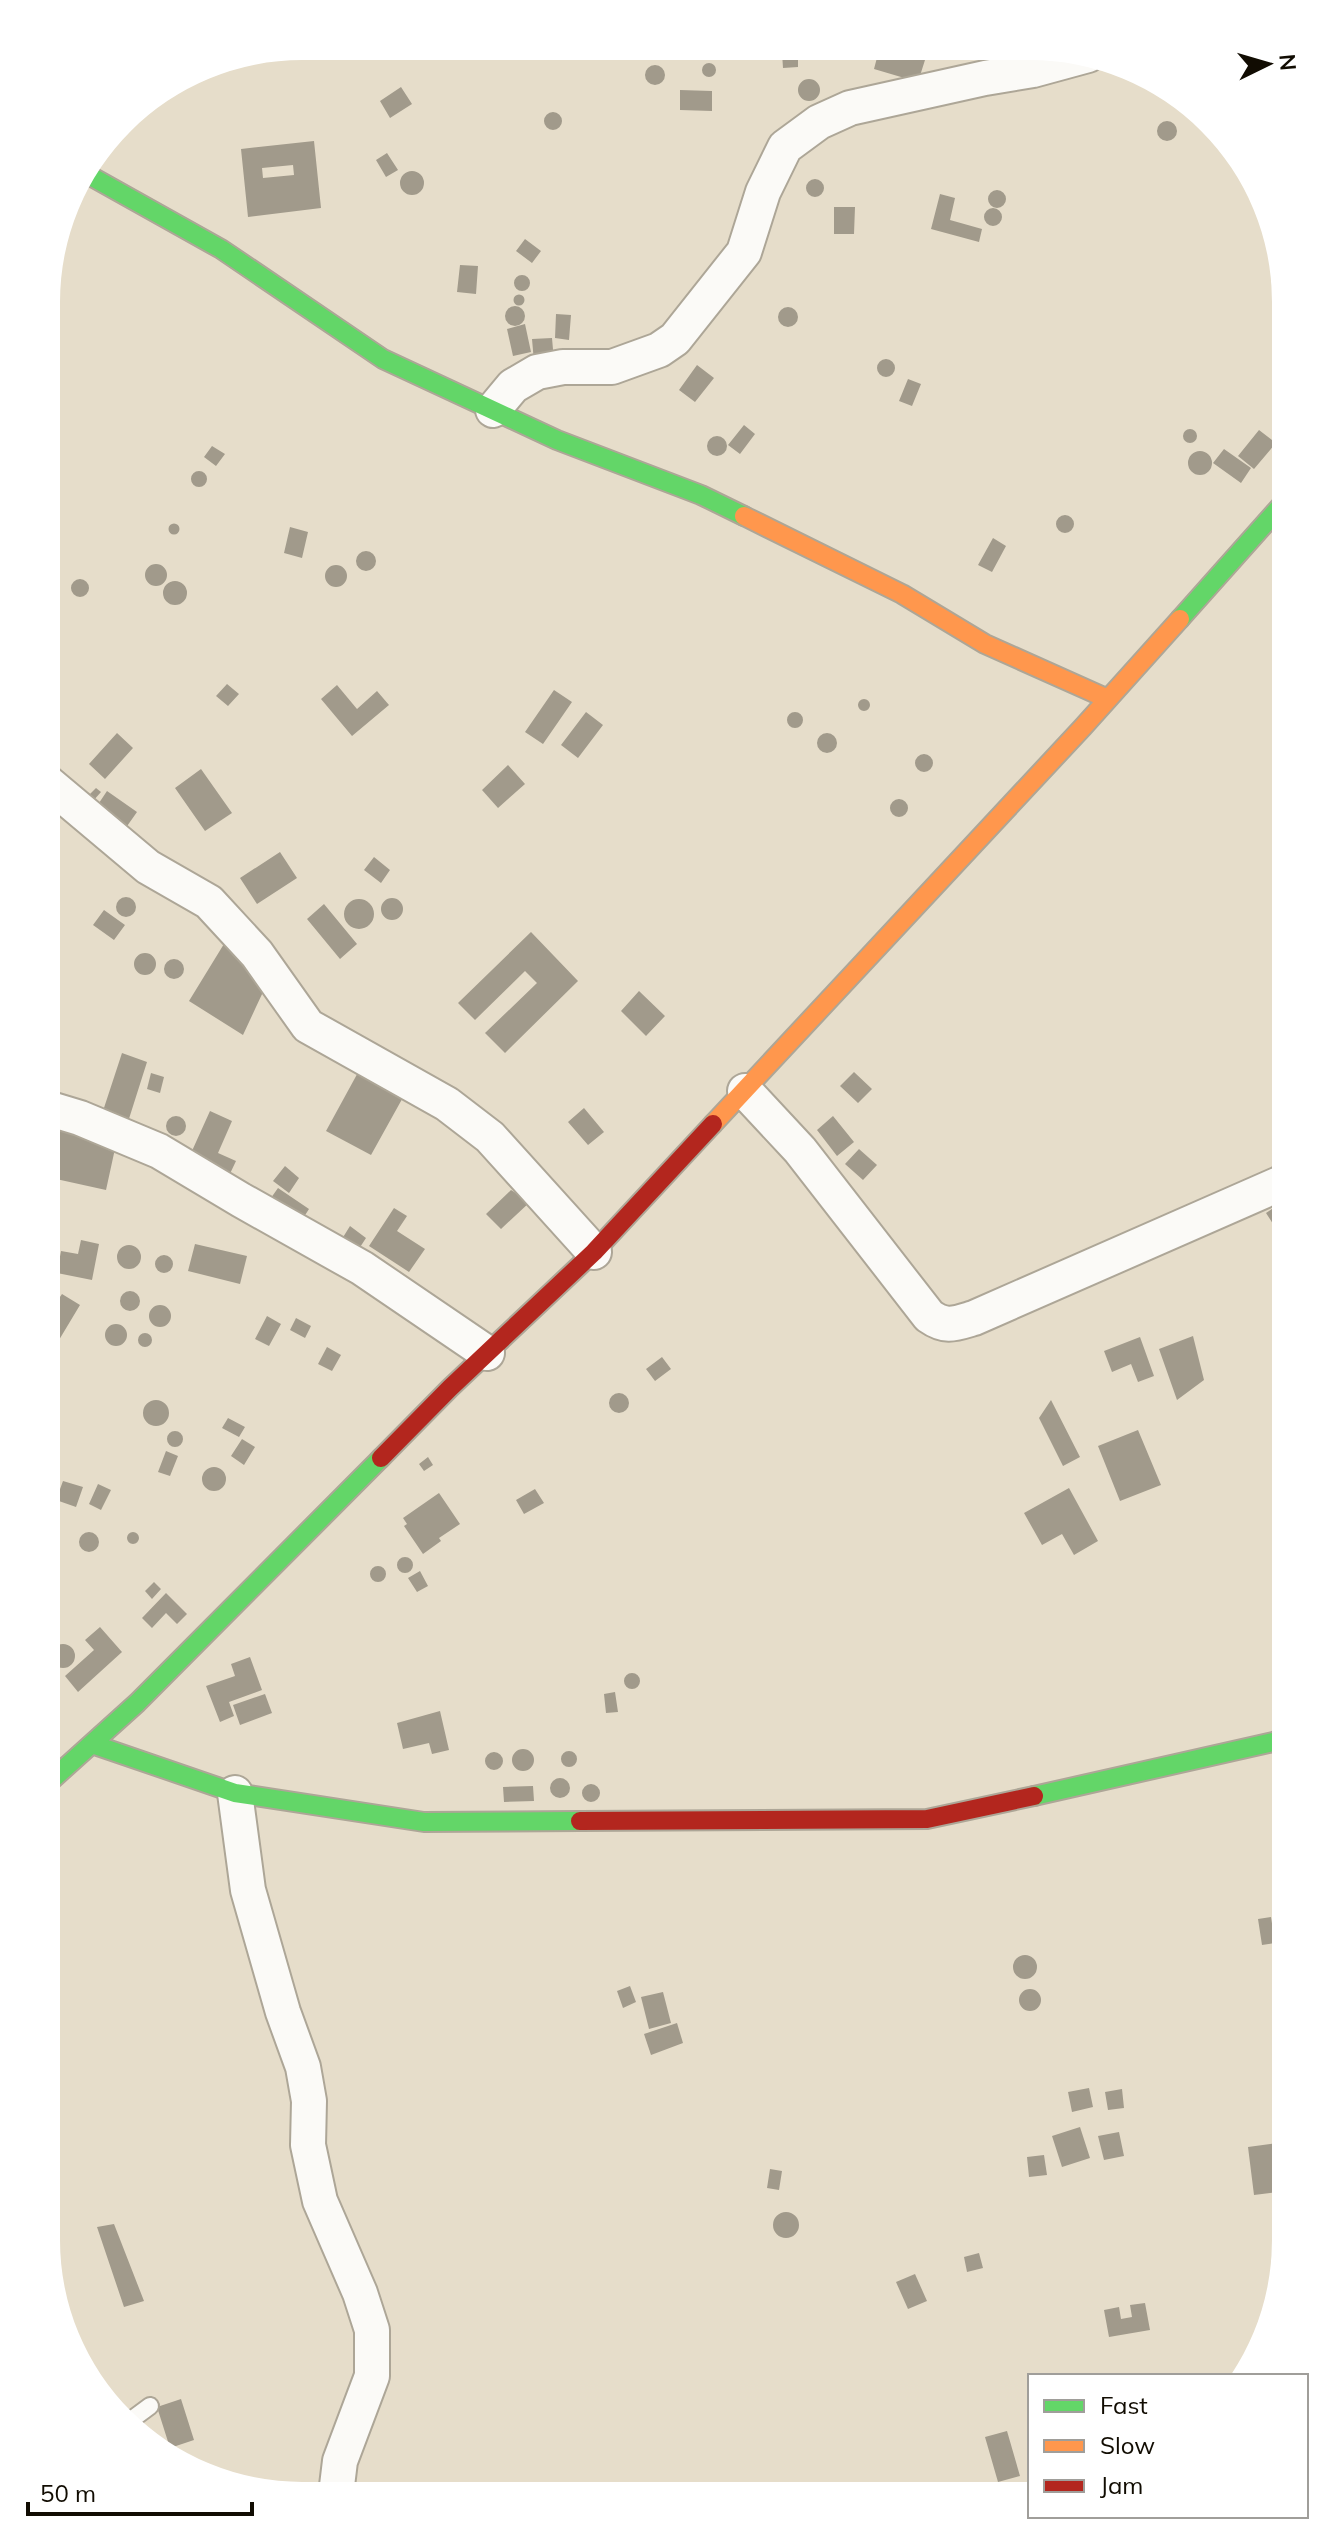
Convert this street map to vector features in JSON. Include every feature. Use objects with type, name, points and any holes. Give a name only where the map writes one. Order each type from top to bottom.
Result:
[{"type":"street","points":[[493,410],[513,386],[537,372],[563,367],[612,367],[659,350],[675,339],[744,252],[763,192],[785,147],[819,122],[850,108],[1059,63]]},
{"type":"street","points":[[94,178],[221,249],[383,359],[557,440],[701,495],[902,594],[985,644],[1108,699]]},
{"type":"street","points":[[60,1773],[137,1703],[487,1353],[594,1252],[1108,699],[1272,516]]},
{"type":"street","points":[[60,793],[148,867],[209,902],[257,954],[308,1026],[447,1104],[490,1137],[594,1252]]},
{"type":"street","points":[[745,1091],[800,1150],[929,1316],[940,1324],[974,1318],[1272,1187]]},
{"type":"street","points":[[60,1112],[159,1151],[362,1268],[487,1353]]},
{"type":"street","points":[[92,1744],[235,1793],[424,1822],[927,1819],[1271,1743]]},
{"type":"street","points":[[235,1793],[248,1890],[283,2012],[303,2067],[309,2101],[308,2145],[320,2201],[360,2293],[372,2330],[372,2376],[340,2461],[337,2482]]},
{"type":"lane","points":[[137,2416],[150,2406]]},
{"type":"building","points":[[782,60],[798,60],[798,67],[783,68]]},
{"type":"building","points":[[876,60],[925,60],[918,82],[874,69]]},
{"type":"building","points":[[709,63],[716,70],[709,77],[702,70]]},
{"type":"building","points":[[655,65],[662,68],[665,75],[662,82],[655,85],[648,82],[645,75],[648,68]]},
{"type":"building","points":[[809,79],[817,82],[820,90],[817,98],[809,101],[801,98],[798,90],[801,82]]},
{"type":"building","points":[[401,87],[412,104],[390,118],[380,101]]},
{"type":"building","points":[[680,90],[712,91],[712,111],[680,110]]},
{"type":"building","points":[[553,112],[562,121],[553,130],[544,121]]},
{"type":"building","points":[[1167,121],[1174,124],[1177,131],[1174,138],[1167,141],[1160,138],[1157,131],[1160,124]]},
{"type":"building","points":[[314,141],[321,208],[248,217],[241,149]],"holes":[[[293,165],[294,175],[263,178],[262,168]]]},
{"type":"building","points":[[387,153],[398,170],[386,177],[376,160]]},
{"type":"building","points":[[412,171],[420,175],[424,183],[420,191],[412,195],[404,191],[400,183],[404,175]]},
{"type":"building","points":[[815,179],[824,188],[815,197],[806,188]]},
{"type":"building","points":[[997,190],[1006,199],[997,208],[988,199]]},
{"type":"building","points":[[940,194],[955,198],[950,220],[982,229],[979,242],[931,229]]},
{"type":"building","points":[[834,207],[855,207],[854,234],[834,234]]},
{"type":"building","points":[[993,208],[1002,217],[993,226],[984,217]]},
{"type":"building","points":[[525,239],[541,251],[532,263],[516,251]]},
{"type":"building","points":[[460,265],[478,266],[476,294],[457,292]]},
{"type":"building","points":[[522,275],[530,283],[522,291],[514,283]]},
{"type":"building","points":[[519,294],[525,300],[519,306],[513,300]]},
{"type":"building","points":[[515,306],[522,309],[525,316],[522,323],[515,326],[508,323],[505,316],[508,309]]},
{"type":"building","points":[[788,307],[795,310],[798,317],[795,324],[788,327],[781,324],[778,317],[781,310]]},
{"type":"building","points":[[556,314],[571,315],[569,340],[555,338]]},
{"type":"building","points":[[525,324],[531,352],[513,356],[507,329]]},
{"type":"building","points":[[552,338],[554,361],[534,362],[532,339]]},
{"type":"building","points":[[886,359],[895,368],[886,377],[877,368]]},
{"type":"building","points":[[697,365],[714,378],[695,402],[679,390]]},
{"type":"building","points":[[908,379],[921,384],[912,406],[899,401]]},
{"type":"building","points":[[744,425],[755,434],[740,454],[728,445]]},
{"type":"building","points":[[1190,429],[1197,436],[1190,443],[1183,436]]},
{"type":"building","points":[[1259,430],[1272,440],[1272,448],[1254,469],[1238,456]]},
{"type":"building","points":[[717,436],[724,439],[727,446],[724,453],[717,456],[710,453],[707,446],[710,439]]},
{"type":"building","points":[[212,446],[225,454],[216,466],[204,457]]},
{"type":"building","points":[[1224,449],[1251,468],[1241,483],[1213,463]]},
{"type":"building","points":[[1200,451],[1211,458],[1212,463],[1205,474],[1200,475],[1189,468],[1188,463],[1195,452]]},
{"type":"building","points":[[196,471],[202,471],[207,479],[205,485],[196,487],[191,482],[191,476]]},
{"type":"building","points":[[1061,515],[1069,515],[1074,524],[1072,531],[1061,533],[1056,528],[1056,520]]},
{"type":"building","points":[[174,524],[179,529],[174,534],[169,529]]},
{"type":"building","points":[[290,527],[308,532],[302,558],[284,553]]},
{"type":"building","points":[[993,538],[1006,546],[992,572],[978,565]]},
{"type":"building","points":[[366,551],[373,554],[376,561],[373,568],[366,571],[359,568],[356,561],[359,554]]},
{"type":"building","points":[[156,564],[164,567],[167,575],[164,583],[156,586],[148,583],[145,575],[148,567]]},
{"type":"building","points":[[332,565],[340,565],[347,576],[340,587],[332,587],[325,580],[325,572]]},
{"type":"building","points":[[80,579],[89,588],[80,597],[71,588]]},
{"type":"building","points":[[175,581],[184,584],[187,593],[184,602],[175,605],[166,602],[163,593],[166,584]]},
{"type":"building","points":[[227,684],[239,694],[228,706],[216,696]]},
{"type":"building","points":[[337,685],[357,709],[377,691],[389,705],[352,736],[321,699]]},
{"type":"building","points":[[554,690],[572,702],[543,744],[525,732]]},
{"type":"building","points":[[859,700],[869,700],[869,710],[859,710]]},
{"type":"building","points":[[586,712],[603,725],[578,758],[561,745]]},
{"type":"building","points":[[792,712],[798,712],[803,720],[801,726],[792,728],[787,723],[787,717]]},
{"type":"building","points":[[117,733],[133,748],[105,779],[89,764]]},
{"type":"building","points":[[827,733],[834,736],[837,743],[834,750],[827,753],[820,750],[817,743],[820,736]]},
{"type":"building","points":[[924,754],[933,763],[924,772],[915,763]]},
{"type":"building","points":[[508,765],[525,784],[498,808],[482,790]]},
{"type":"building","points":[[201,769],[232,813],[205,831],[175,788]]},
{"type":"building","points":[[96,788],[101,792],[93,801],[88,796]]},
{"type":"building","points":[[107,791],[137,812],[125,829],[95,809]]},
{"type":"building","points":[[895,799],[903,799],[908,808],[906,815],[895,817],[890,812],[890,804]]},
{"type":"building","points":[[280,852],[297,878],[257,904],[240,878]]},
{"type":"building","points":[[374,857],[390,870],[381,883],[364,870]]},
{"type":"building","points":[[126,897],[133,900],[136,907],[133,914],[126,917],[119,914],[116,907],[119,900]]},
{"type":"building","points":[[392,898],[400,901],[403,909],[400,917],[392,920],[384,917],[381,909],[384,901]]},
{"type":"building","points":[[359,899],[365,900],[373,908],[373,920],[365,928],[359,929],[353,928],[345,920],[344,914],[345,908],[353,900]]},
{"type":"building","points":[[324,904],[357,944],[340,959],[307,919]]},
{"type":"building","points":[[104,910],[125,925],[114,940],[93,925]]},
{"type":"building","points":[[531,932],[578,981],[505,1053],[485,1033],[537,983],[525,971],[475,1020],[458,1003]]},
{"type":"building","points":[[227,939],[263,992],[243,1035],[189,1001]]},
{"type":"building","points":[[145,953],[153,956],[156,964],[153,972],[145,975],[137,972],[134,964],[137,956]]},
{"type":"building","points":[[174,959],[181,962],[184,969],[181,976],[174,979],[167,976],[164,969],[167,962]]},
{"type":"building","points":[[639,991],[665,1016],[646,1036],[621,1011]]},
{"type":"building","points":[[122,1053],[147,1062],[127,1125],[101,1117]]},
{"type":"building","points":[[361,1067],[406,1092],[371,1155],[326,1131]]},
{"type":"building","points":[[854,1072],[872,1089],[858,1103],[840,1086]]},
{"type":"building","points":[[151,1073],[164,1077],[160,1093],[147,1089]]},
{"type":"building","points":[[584,1108],[604,1132],[588,1145],[568,1122]]},
{"type":"building","points":[[210,1111],[232,1121],[218,1153],[236,1161],[227,1180],[187,1162]]},
{"type":"building","points":[[176,1116],[183,1119],[186,1126],[183,1133],[176,1136],[169,1133],[166,1126],[169,1119]]},
{"type":"building","points":[[833,1116],[854,1142],[837,1156],[817,1130]]},
{"type":"building","points":[[60,1123],[118,1135],[106,1190],[60,1180]]},
{"type":"building","points":[[859,1149],[877,1165],[863,1180],[845,1164]]},
{"type":"building","points":[[285,1166],[299,1178],[289,1193],[273,1181]]},
{"type":"building","points":[[278,1188],[309,1209],[298,1226],[266,1205]]},
{"type":"building","points":[[511,1190],[530,1202],[501,1229],[486,1214]]},
{"type":"building","points":[[394,1208],[407,1216],[397,1231],[425,1249],[409,1272],[369,1246]]},
{"type":"building","points":[[350,1226],[366,1238],[353,1258],[337,1247]]},
{"type":"building","points":[[81,1240],[99,1244],[92,1280],[60,1274],[61,1251],[78,1254]]},
{"type":"building","points":[[195,1244],[247,1256],[240,1284],[188,1271]]},
{"type":"building","points":[[129,1245],[140,1252],[141,1257],[134,1268],[129,1269],[118,1262],[117,1257],[124,1246]]},
{"type":"building","points":[[160,1255],[168,1255],[173,1264],[171,1271],[160,1273],[155,1268],[155,1260]]},
{"type":"building","points":[[130,1291],[137,1294],[140,1301],[137,1308],[130,1311],[123,1308],[120,1301],[123,1294]]},
{"type":"building","points":[[62,1294],[80,1305],[60,1338]]},
{"type":"building","points":[[160,1305],[168,1308],[171,1316],[168,1324],[160,1327],[152,1324],[149,1316],[152,1308]]},
{"type":"building","points":[[267,1316],[281,1324],[269,1346],[255,1339]]},
{"type":"building","points":[[296,1318],[311,1326],[305,1338],[290,1330]]},
{"type":"building","points":[[116,1324],[124,1327],[127,1335],[124,1343],[116,1346],[108,1343],[105,1335],[108,1327]]},
{"type":"building","points":[[145,1333],[152,1340],[145,1347],[138,1340]]},
{"type":"building","points":[[1193,1336],[1204,1380],[1177,1400],[1159,1349]]},
{"type":"building","points":[[1140,1337],[1154,1376],[1138,1382],[1131,1364],[1112,1372],[1104,1351]]},
{"type":"building","points":[[327,1347],[341,1355],[332,1371],[318,1364]]},
{"type":"building","points":[[662,1357],[671,1369],[655,1381],[646,1369]]},
{"type":"building","points":[[619,1393],[626,1396],[629,1403],[626,1410],[619,1413],[612,1410],[609,1403],[612,1396]]},
{"type":"building","points":[[156,1400],[165,1404],[169,1413],[165,1422],[156,1426],[147,1422],[143,1413],[147,1404]]},
{"type":"building","points":[[1051,1400],[1080,1457],[1063,1466],[1039,1418]]},
{"type":"building","points":[[228,1418],[245,1427],[239,1437],[222,1428]]},
{"type":"building","points":[[1138,1430],[1161,1485],[1120,1501],[1098,1446]]},
{"type":"building","points":[[175,1431],[183,1439],[175,1447],[167,1439]]},
{"type":"building","points":[[242,1439],[255,1447],[244,1465],[231,1456]]},
{"type":"building","points":[[166,1451],[178,1456],[170,1476],[158,1472]]},
{"type":"building","points":[[428,1457],[433,1465],[424,1471],[419,1464]]},
{"type":"building","points":[[214,1467],[223,1470],[226,1479],[223,1488],[214,1491],[205,1488],[202,1479],[205,1470]]},
{"type":"building","points":[[63,1481],[83,1487],[76,1507],[60,1501]]},
{"type":"building","points":[[98,1484],[111,1490],[101,1510],[89,1504]]},
{"type":"building","points":[[1069,1488],[1098,1541],[1074,1555],[1062,1534],[1042,1545],[1024,1513]]},
{"type":"building","points":[[535,1489],[544,1503],[524,1514],[516,1500]]},
{"type":"building","points":[[439,1493],[460,1524],[423,1554],[404,1526],[407,1524],[403,1518]]},
{"type":"building","points":[[85,1532],[93,1532],[99,1542],[93,1552],[85,1552],[79,1546],[79,1538]]},
{"type":"building","points":[[133,1532],[139,1538],[133,1544],[127,1538]]},
{"type":"building","points":[[405,1557],[413,1565],[405,1573],[397,1565]]},
{"type":"building","points":[[378,1566],[386,1574],[378,1582],[370,1574]]},
{"type":"building","points":[[420,1571],[428,1586],[417,1592],[408,1578]]},
{"type":"building","points":[[154,1582],[161,1589],[152,1599],[145,1591]]},
{"type":"building","points":[[166,1593],[187,1614],[177,1624],[166,1613],[152,1628],[142,1618]]},
{"type":"building","points":[[100,1627],[122,1652],[78,1692],[65,1676],[94,1650],[85,1640]]},
{"type":"building","points":[[60,1645],[68,1645],[74,1651],[72,1665],[60,1667]]},
{"type":"building","points":[[250,1657],[262,1690],[229,1702],[234,1716],[220,1722],[206,1686],[235,1676],[231,1664]]},
{"type":"building","points":[[629,1673],[635,1673],[640,1681],[638,1687],[629,1689],[624,1684],[624,1678]]},
{"type":"building","points":[[615,1692],[618,1712],[606,1713],[604,1694]]},
{"type":"building","points":[[265,1694],[272,1713],[240,1725],[233,1705]]},
{"type":"building","points":[[440,1711],[449,1750],[432,1754],[429,1743],[403,1749],[397,1723]]},
{"type":"building","points":[[523,1749],[534,1760],[523,1771],[512,1760]]},
{"type":"building","points":[[566,1751],[572,1751],[577,1759],[575,1765],[566,1767],[561,1762],[561,1756]]},
{"type":"building","points":[[494,1752],[503,1761],[494,1770],[485,1761]]},
{"type":"building","points":[[560,1778],[567,1781],[570,1788],[567,1795],[560,1798],[553,1795],[550,1788],[553,1781]]},
{"type":"building","points":[[591,1784],[600,1793],[591,1802],[582,1793]]},
{"type":"building","points":[[533,1786],[534,1801],[504,1802],[503,1787]]},
{"type":"building","points":[[1271,1917],[1271,1944],[1262,1945],[1258,1919]]},
{"type":"building","points":[[1025,1955],[1036,1962],[1037,1967],[1030,1978],[1025,1979],[1014,1972],[1013,1967],[1020,1956]]},
{"type":"building","points":[[630,1986],[636,2002],[623,2008],[617,1991]]},
{"type":"building","points":[[1030,1989],[1038,1992],[1041,2000],[1038,2008],[1030,2011],[1022,2008],[1019,2000],[1022,1992]]},
{"type":"building","points":[[663,1992],[671,2023],[649,2029],[641,1997]]},
{"type":"building","points":[[677,2023],[683,2043],[651,2055],[644,2034]]},
{"type":"building","points":[[1089,2088],[1093,2107],[1072,2112],[1068,2092]]},
{"type":"building","points":[[1122,2089],[1124,2108],[1108,2110],[1105,2092]]},
{"type":"building","points":[[1080,2127],[1090,2158],[1062,2167],[1052,2136]]},
{"type":"building","points":[[1119,2132],[1124,2156],[1104,2160],[1098,2136]]},
{"type":"building","points":[[1271,2144],[1271,2193],[1254,2195],[1248,2147]]},
{"type":"building","points":[[1044,2155],[1047,2175],[1029,2177],[1027,2157]]},
{"type":"building","points":[[770,2169],[782,2171],[779,2190],[767,2188]]},
{"type":"building","points":[[786,2212],[795,2216],[799,2225],[795,2234],[786,2238],[777,2234],[773,2225],[777,2216]]},
{"type":"building","points":[[114,2224],[144,2301],[124,2307],[97,2227]]},
{"type":"building","points":[[979,2253],[983,2268],[967,2272],[964,2257]]},
{"type":"building","points":[[915,2274],[927,2301],[908,2309],[896,2282]]},
{"type":"building","points":[[1145,2303],[1150,2330],[1109,2337],[1104,2310],[1119,2307],[1121,2319],[1132,2317],[1130,2305]]},
{"type":"building","points":[[181,2399],[194,2440],[176,2446],[168,2441],[157,2407]]},
{"type":"building","points":[[1007,2431],[1020,2476],[998,2482],[985,2437]]},
{"type":"traffic: fast","points":[[94,178],[221,249],[383,359],[557,440],[701,495],[744,516]]},
{"type":"traffic: fast","points":[[1180,619],[1272,516]]},
{"type":"traffic: fast","points":[[60,1772],[137,1703],[381,1458]]},
{"type":"traffic: fast","points":[[1034,1796],[1271,1742]]},
{"type":"traffic: fast","points":[[92,1744],[235,1793],[424,1822],[580,1821]]},
{"type":"traffic: slow","points":[[744,516],[902,594],[985,644],[1108,699]]},
{"type":"traffic: slow","points":[[713,1124],[1180,619]]},
{"type":"traffic: jam","points":[[381,1458],[594,1252],[713,1124]]},
{"type":"traffic: jam","points":[[580,1821],[927,1819],[1034,1796]]}]
